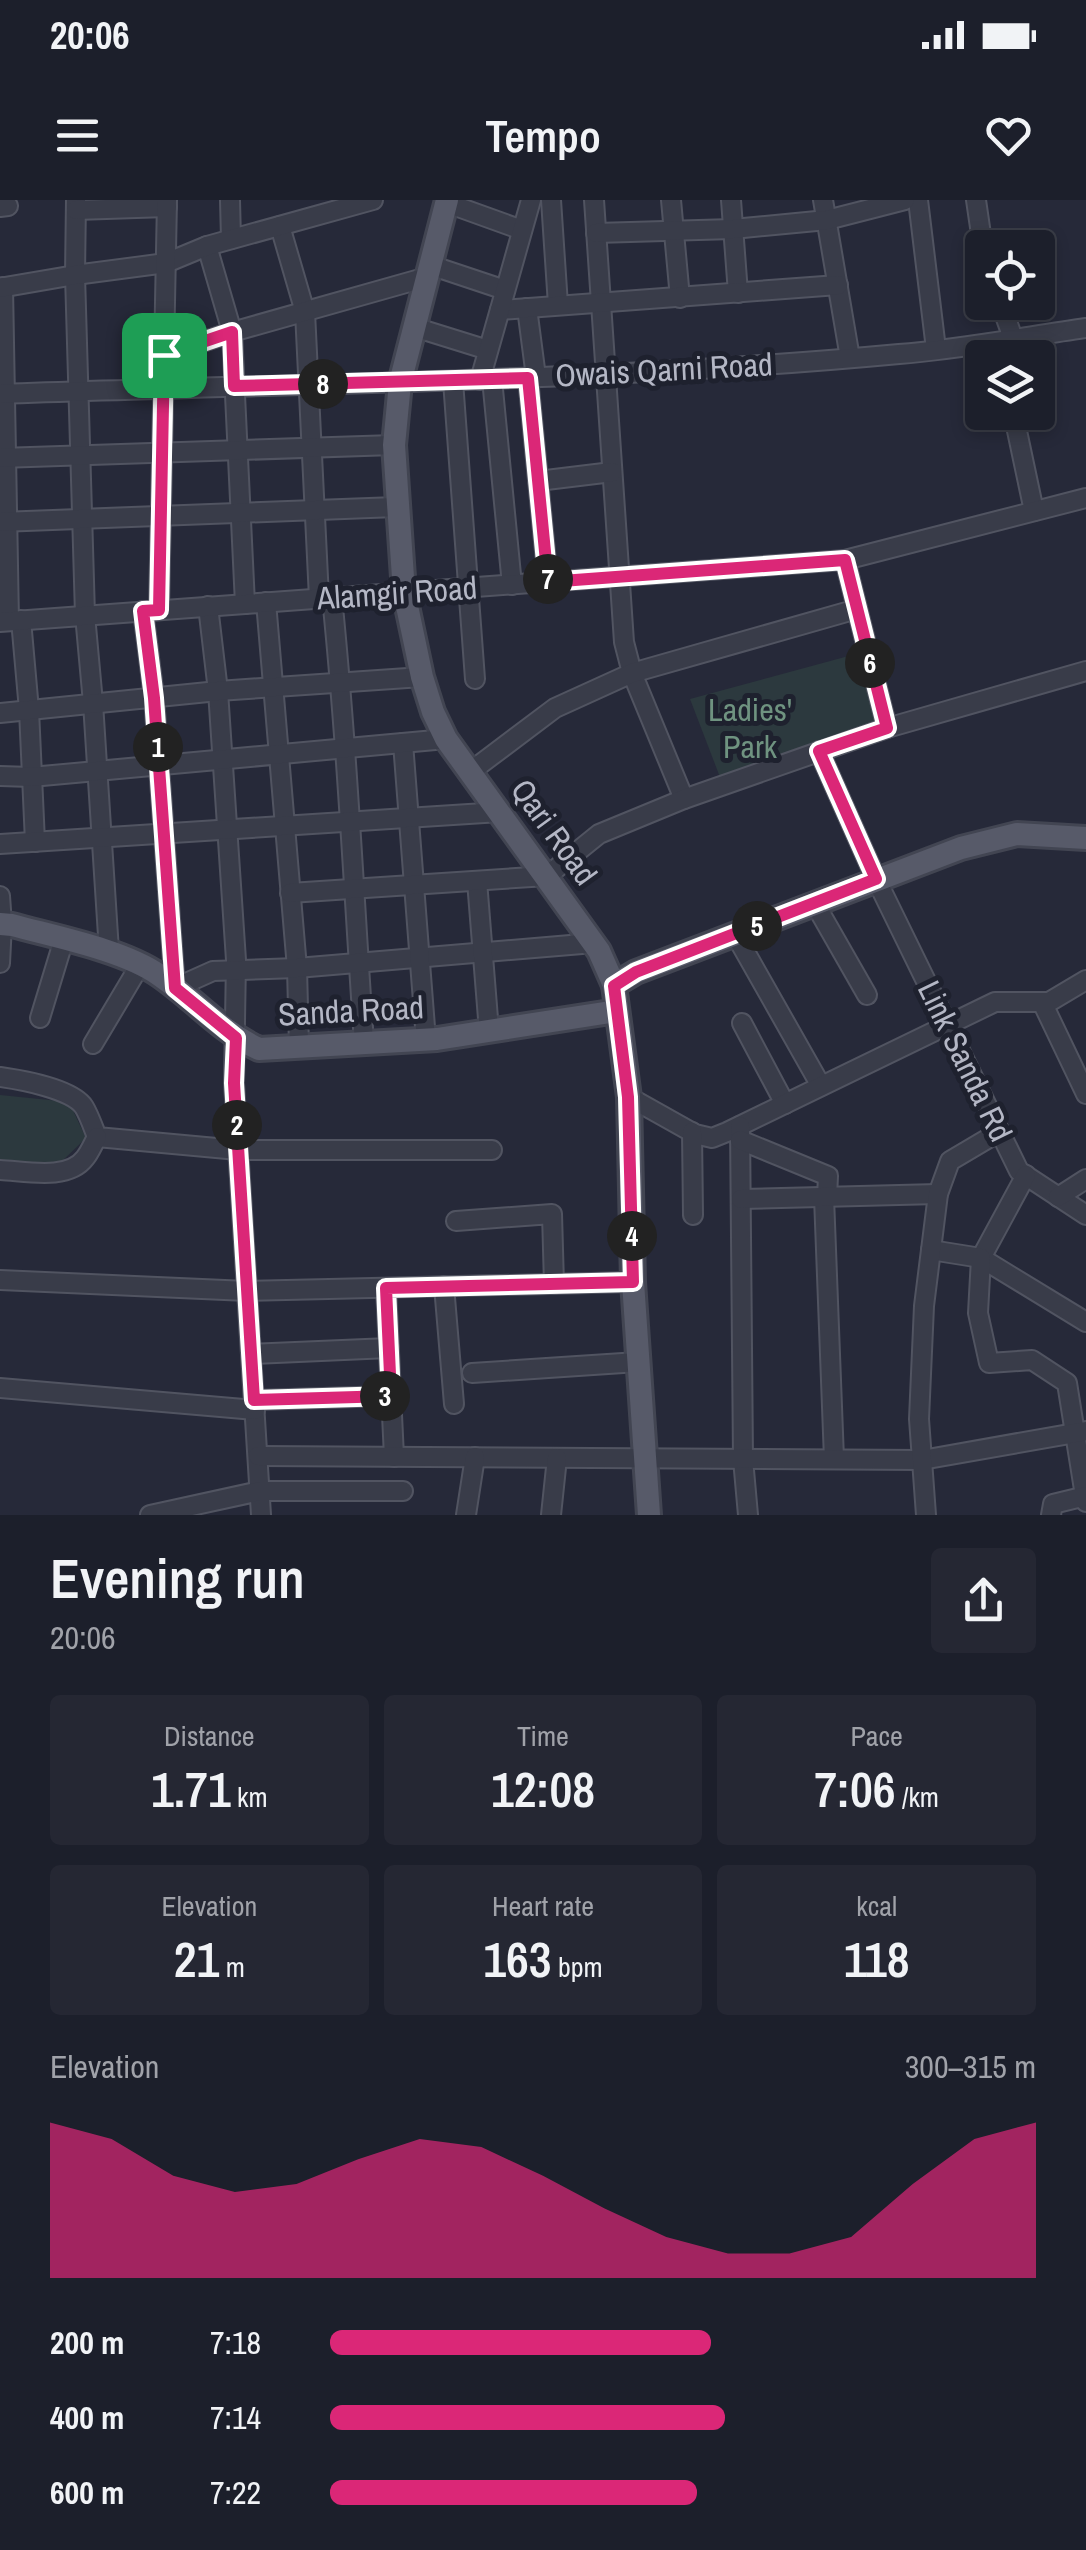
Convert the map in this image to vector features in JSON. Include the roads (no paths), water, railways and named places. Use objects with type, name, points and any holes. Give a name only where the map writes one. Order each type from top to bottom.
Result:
[{"type":"main road","name":"Qari Road","points":[[447,202],[400,383],[394,445],[404,592],[422,677],[446,739],[594,943],[614,986],[628,1097],[633,1282],[649,1515]]},
{"type":"main road","points":[[614,986],[636,972],[961,848],[1018,834],[1086,838]]},
{"type":"main road","name":"Sanda Road","points":[[1,924],[109,952],[157,973],[236,1038],[259,1049],[426,1040],[617,1012]]},
{"type":"street","points":[[230,200],[231,240]]},
{"type":"street","points":[[300,200],[300,220]]},
{"type":"street","points":[[512,585],[486,380],[488,350],[531,200]]},
{"type":"street","points":[[551,200],[558,305]]},
{"type":"street","points":[[594,200],[622,622],[632,674],[684,799]]},
{"type":"street","points":[[671,200],[680,298]]},
{"type":"street","points":[[731,200],[738,293]]},
{"type":"street","points":[[823,200],[850,358]]},
{"type":"street","points":[[596,233],[734,229],[827,220],[905,200]]},
{"type":"street","points":[[918,200],[936,349]]},
{"type":"street","points":[[976,200],[981,230]]},
{"type":"street","points":[[35,842],[29,710],[10,621],[4,522],[2,288],[166,263],[206,246],[362,202]]},
{"type":"street","points":[[447,202],[522,230]]},
{"type":"street","points":[[109,952],[85,615],[76,205],[167,204],[160,517],[151,610],[175,988],[213,971],[296,968],[594,943]]},
{"type":"street","points":[[280,226],[305,312],[315,510],[341,682],[364,1043]]},
{"type":"street","points":[[206,246],[232,332],[245,604]]},
{"type":"street","points":[[164,355],[429,271],[506,290]]},
{"type":"street","points":[[500,310],[838,285]]},
{"type":"street","points":[[527,308],[548,582]]},
{"type":"street","points":[[414,327],[488,350]]},
{"type":"street","name":"Owais Qarni Road","points":[[1028,340],[1086,328]]},
{"type":"street","name":"Owais Qarni Road","points":[[2,394],[608,375],[965,347]]},
{"type":"street","points":[[452,381],[476,679]]},
{"type":"street","points":[[1017,430],[1034,511]]},
{"type":"street","points":[[3,458],[394,445]]},
{"type":"street","points":[[538,482],[612,472]]},
{"type":"street","name":"Alamgir Road","points":[[10,621],[845,560],[1086,498]]},
{"type":"street","points":[[4,522],[396,506]]},
{"type":"street","points":[[845,560],[887,728]]},
{"type":"street","points":[[266,602],[300,1046]]},
{"type":"street","points":[[208,606],[218,691],[236,972],[234,1083],[261,1515]]},
{"type":"street","points":[[470,772],[555,708],[632,674],[856,609]]},
{"type":"street","points":[[290,894],[547,876],[599,834],[684,799],[887,728],[1086,670]]},
{"type":"street","points":[[0,713],[218,691],[422,677]]},
{"type":"street","points":[[0,776],[446,739]]},
{"type":"street","points":[[403,743],[426,1040]]},
{"type":"street","name":"Link Sanda Rd","points":[[819,751],[876,879],[1020,1171],[1086,1215]]},
{"type":"street","points":[[0,844],[500,812]]},
{"type":"street","points":[[477,880],[489,1031]]},
{"type":"street","points":[[0,896],[0,963]]},
{"type":"street","points":[[815,904],[867,995]]},
{"type":"street","points":[[736,934],[821,1086]]},
{"type":"street","points":[[40,1018],[64,939]]},
{"type":"street","points":[[94,1044],[140,966]]},
{"type":"street","points":[[628,1097],[692,1132],[712,1138],[740,1133],[785,1104],[946,1024],[996,1002],[1049,1002],[1086,980]]},
{"type":"street","points":[[1042,1002],[1086,1094]]},
{"type":"street","points":[[742,1023],[785,1104]]},
{"type":"street","points":[[0,1078],[21,1080],[73,1096],[83,1104],[97,1137]]},
{"type":"street","points":[[692,1132],[692,1215]]},
{"type":"street","points":[[926,1515],[919,1419],[924,1306],[938,1194],[950,1161],[1000,1132]]},
{"type":"street","points":[[740,1133],[828,1176],[883,1195]]},
{"type":"street","points":[[740,1133],[743,1458],[748,1515]]},
{"type":"street","points":[[97,1137],[238,1150],[492,1150]]},
{"type":"street","points":[[0,1170],[72,1170],[84,1161],[97,1137]]},
{"type":"street","points":[[1026,1175],[982,1258],[978,1312],[987,1360],[992,1364],[1032,1360],[1066,1383],[1080,1433],[1086,1498],[1053,1504],[1051,1515]]},
{"type":"street","points":[[828,1176],[825,1197],[834,1459]]},
{"type":"street","points":[[1058,1196],[1086,1178]]},
{"type":"street","points":[[741,1199],[938,1194]]},
{"type":"street","points":[[456,1221],[552,1214],[554,1284]]},
{"type":"street","points":[[931,1250],[982,1258],[1086,1322]]},
{"type":"street","points":[[0,1280],[247,1291],[633,1282]]},
{"type":"street","points":[[444,1286],[454,1404]]},
{"type":"street","points":[[386,1288],[394,1457]]},
{"type":"street","points":[[251,1354],[389,1348]]},
{"type":"street","points":[[472,1373],[638,1362]]},
{"type":"street","points":[[0,1388],[254,1405],[391,1396]]},
{"type":"street","points":[[258,1456],[922,1460],[1080,1433]]},
{"type":"street","points":[[466,1515],[475,1457]]},
{"type":"street","points":[[551,1515],[557,1458]]},
{"type":"street","points":[[150,1515],[260,1491],[403,1491]]},
{"type":"park label","name":"Ladies' Park","points":[[750,728]]}]
